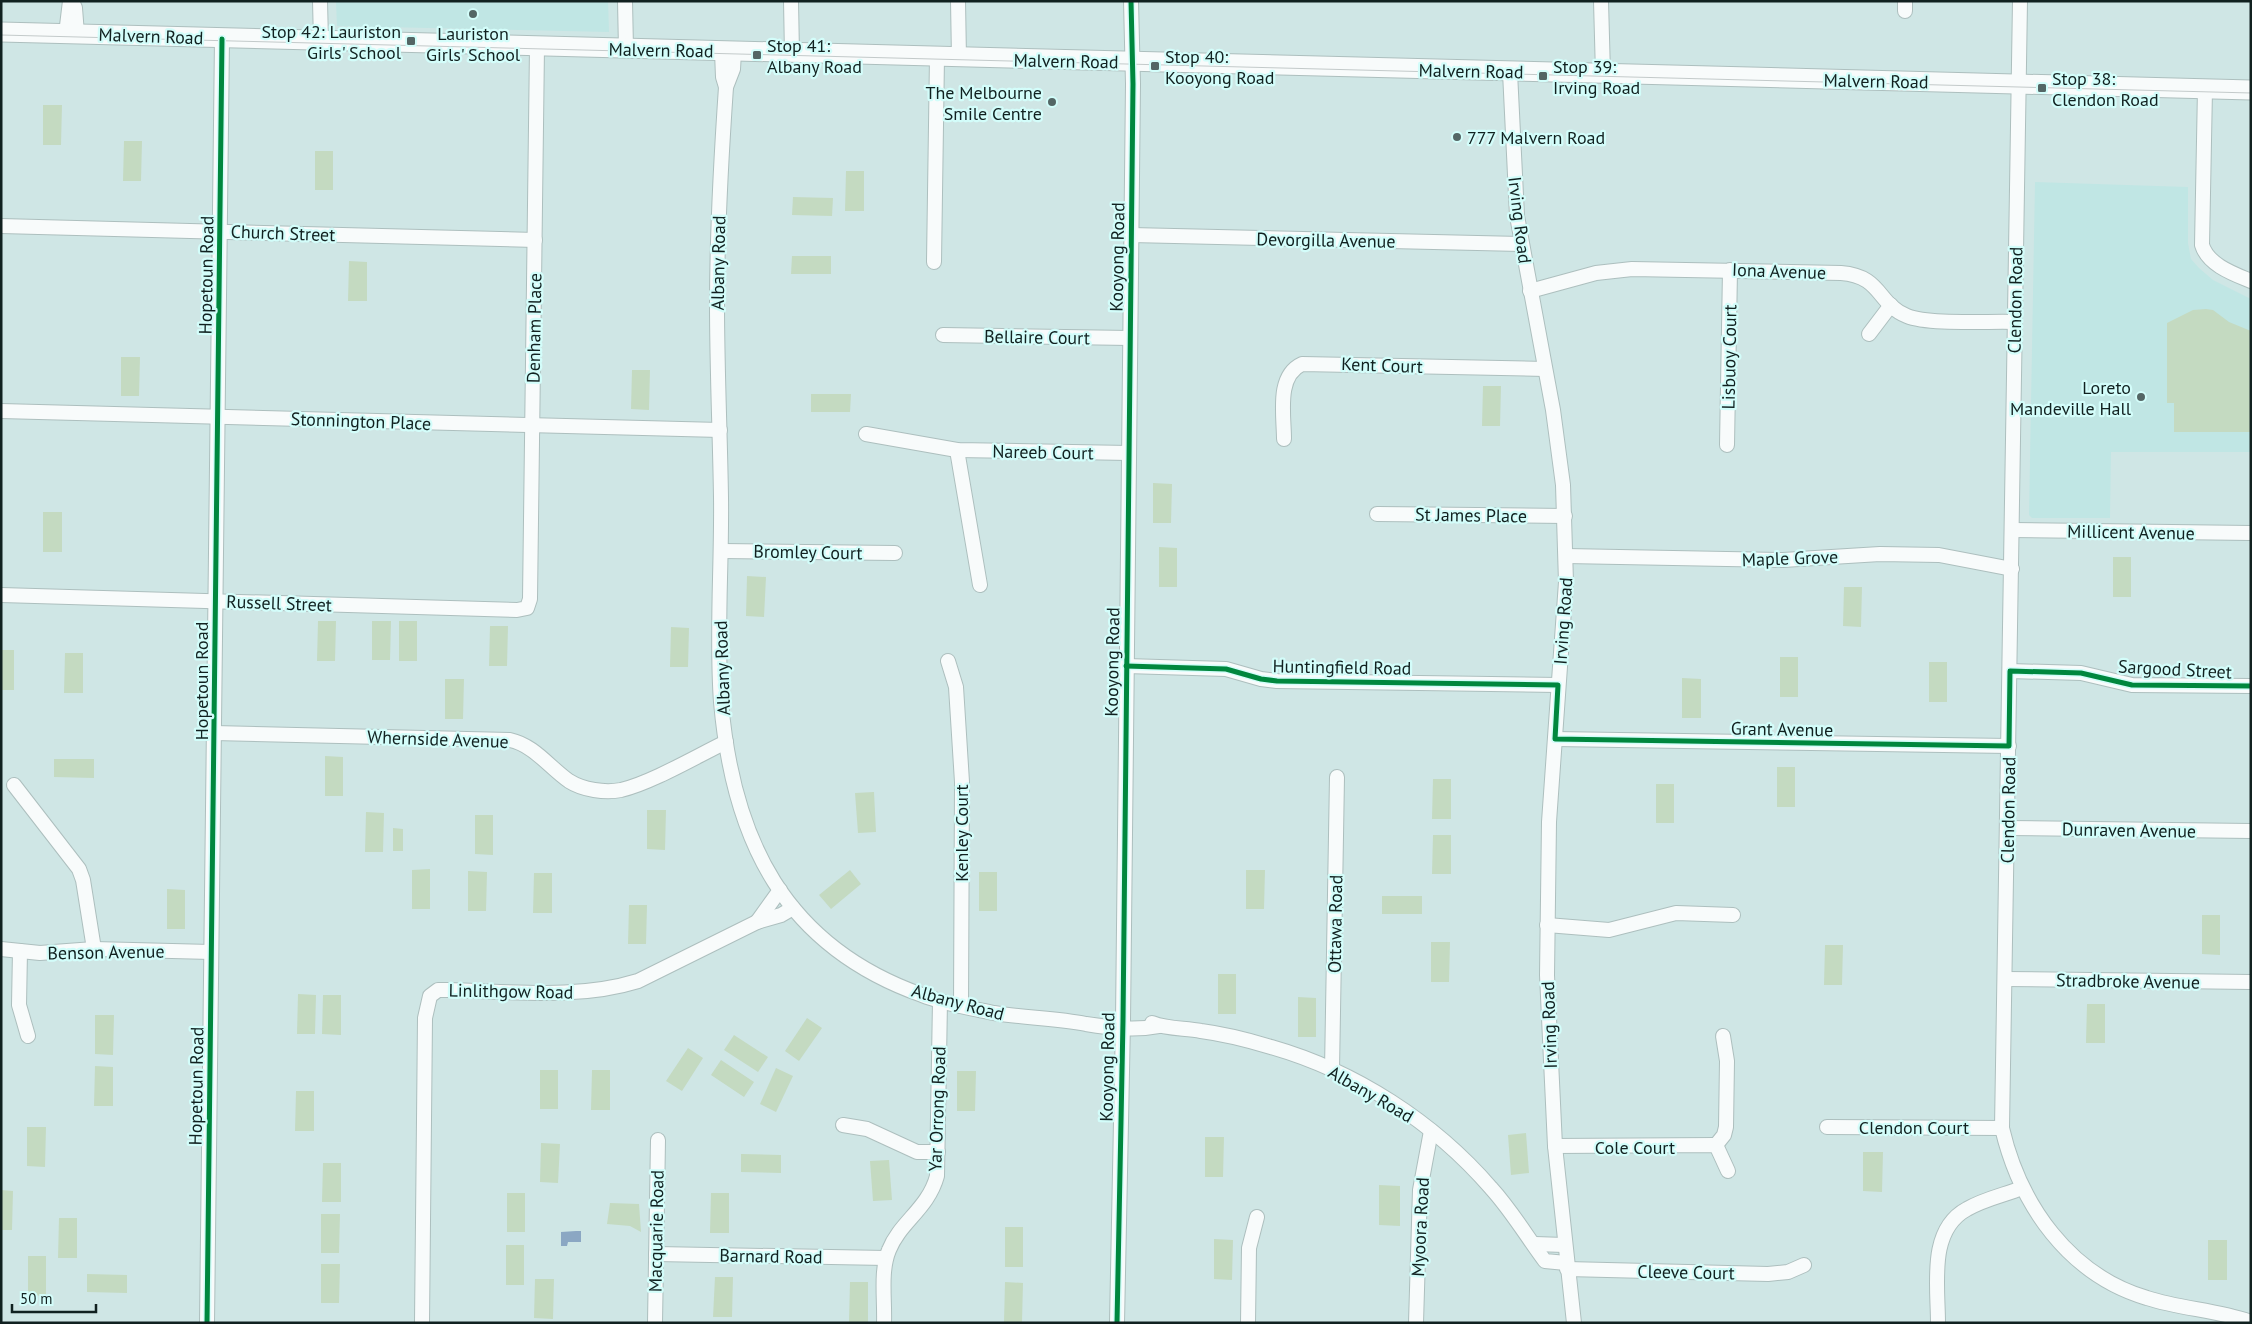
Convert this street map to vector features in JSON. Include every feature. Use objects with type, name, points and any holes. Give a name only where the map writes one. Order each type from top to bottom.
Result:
[{"type":"main road","name":"Malvern Road","points":[[1,32],[792,54],[2251,90]]},
{"type":"street","points":[[71,1],[71,34]]},
{"type":"street","points":[[320,1],[321,41]]},
{"type":"street","points":[[625,1],[626,49]]},
{"type":"street","points":[[791,1],[792,54]]},
{"type":"street","points":[[958,1],[959,58]]},
{"type":"street","name":"Kooyong Road","points":[[1117,1323],[1123,1024],[1133,62],[1131,1]]},
{"type":"street","points":[[1601,1],[1603,74]]},
{"type":"street","name":"Clendon Road","points":[[2020,1],[2002,1128],[2007,1150],[2022,1188],[2056,1239],[2073,1258],[2093,1273],[2146,1298],[2225,1313],[2251,1322]]},
{"type":"street","name":"Hopetoun Road","points":[[207,1323],[222,39]]},
{"type":"street","name":"Denham Place","points":[[527,608],[530,599],[537,47]]},
{"type":"street","name":"Albany Road","points":[[728,52],[723,77],[726,87],[718,234],[722,551],[721,702],[726,742],[739,810],[762,865],[793,908],[821,938],[841,953],[891,982],[940,1001],[1042,1020],[1087,1024],[1100,1020],[1123,1024],[1146,1021],[1160,1026],[1202,1031],[1253,1042],[1302,1057],[1332,1070],[1388,1100],[1431,1131],[1479,1174],[1514,1216],[1545,1261],[1566,1266]]},
{"type":"street","points":[[934,262],[936,57]]},
{"type":"street","name":"Irving Road","points":[[1510,72],[1514,188],[1521,244],[1546,369],[1559,451],[1565,516],[1566,556],[1549,822],[1546,925],[1548,1025],[1555,1146],[1566,1266],[1574,1323]]},
{"type":"street","points":[[2205,89],[2202,245],[2211,259],[2226,270],[2251,281]]},
{"type":"street","name":"Church Street","points":[[1,226],[535,240]]},
{"type":"street","name":"Devorgilla Avenue","points":[[1131,235],[1521,244]]},
{"type":"street","name":"Iona Avenue","points":[[1530,291],[1596,273],[1632,269],[1730,270],[1857,275],[1874,285],[1891,305],[1903,314],[1921,319],[2015,322]]},
{"type":"street","name":"Lisbuoy Court","points":[[1727,445],[1730,270]]},
{"type":"street","points":[[1869,334],[1891,305]]},
{"type":"street","name":"Bellaire Court","points":[[943,335],[1130,338]]},
{"type":"street","name":"Kent Court","points":[[1284,439],[1286,378],[1296,367],[1302,364],[1546,369]]},
{"type":"street","name":"Stonnington Place","points":[[1,411],[720,430]]},
{"type":"street","name":"Nareeb Court","points":[[866,434],[957,450],[1129,453]]},
{"type":"street","points":[[957,450],[980,585]]},
{"type":"street","name":"St James Place","points":[[1377,514],[1565,516]]},
{"type":"street","name":"Millicent Avenue","points":[[2012,530],[2251,533]]},
{"type":"street","name":"Bromley Court","points":[[722,551],[894,553]]},
{"type":"street","name":"Maple Grove","points":[[1566,556],[1783,560],[1880,554],[1939,555],[2012,569]]},
{"type":"street","name":"Russell Street","points":[[1,595],[517,610],[527,608]]},
{"type":"street","name":"Kenley Court","points":[[948,661],[956,687],[962,782],[960,1006]]},
{"type":"street","name":"Huntingfield Road","points":[[1126,666],[1226,669],[1261,679],[1277,681],[1558,684]]},
{"type":"street","name":"Sargood Street","points":[[2010,671],[2081,673],[2132,685],[2251,686]]},
{"type":"street","name":"Whernside Avenue","points":[[214,733],[510,740],[525,745],[571,782],[587,788],[607,791],[634,786],[726,742]]},
{"type":"street","name":"Grant Avenue","points":[[1555,739],[2009,746]]},
{"type":"street","name":"Ottawa Road","points":[[1332,1070],[1337,777]]},
{"type":"street","points":[[14,785],[79,869],[83,880],[94,949]]},
{"type":"street","name":"Dunraven Avenue","points":[[2008,828],[2251,831]]},
{"type":"street","name":"Linlithgow Road","points":[[757,922],[780,890]]},
{"type":"street","name":"Linlithgow Road","points":[[422,1323],[425,1018],[430,996],[438,990],[579,992],[622,986],[638,981],[757,922],[781,915],[793,908]]},
{"type":"street","points":[[1546,925],[1609,930],[1676,913],[1733,915]]},
{"type":"street","name":"Benson Avenue","points":[[1,949],[49,953],[94,949],[211,952]]},
{"type":"street","points":[[20,951],[19,1005],[28,1036]]},
{"type":"street","name":"Stradbroke Avenue","points":[[2005,979],[2251,982]]},
{"type":"street","name":"Yar Orrong Road","points":[[884,1323],[886,1258],[895,1240],[930,1195],[937,1176],[940,1001]]},
{"type":"street","points":[[1722,1036],[1727,1061],[1726,1127],[1724,1135],[1716,1146],[1728,1171]]},
{"type":"street","points":[[843,1125],[868,1129],[917,1152],[938,1152]]},
{"type":"street","name":"Clendon Court","points":[[1827,1127],[2002,1128]]},
{"type":"street","name":"Myoora Road","points":[[1416,1323],[1420,1190],[1431,1131]]},
{"type":"street","name":"Macquarie Road","points":[[655,1323],[658,1140]]},
{"type":"street","name":"Cole Court","points":[[1555,1146],[1716,1146]]},
{"type":"street","points":[[1938,1323],[1940,1247],[1949,1223],[1968,1208],[2022,1188]]},
{"type":"street","points":[[1248,1323],[1249,1248],[1257,1217]]},
{"type":"street","points":[[1535,1244],[1564,1245]]},
{"type":"street","name":"Barnard Road","points":[[656,1254],[886,1258]]},
{"type":"street","name":"Cleeve Court","points":[[1566,1266],[1768,1274],[1788,1272],[1804,1265]]},
{"type":"shaded area","name":"Lauriston Girls' School","points":[[336,1],[608,1],[609,32],[337,26]]},
{"type":"shaded area","name":"Loreto Mandeville Hall","points":[[2035,182],[2188,187],[2188,243],[2191,259],[2213,280],[2251,299],[2251,452],[2111,452],[2110,518],[2032,518],[2029,515]]},
{"type":"shaded area","points":[[581,1231],[581,1242],[568,1242],[567,1246],[561,1246],[561,1232]]},
{"type":"green space","points":[[43,105],[62,105],[61,145],[43,145]]},
{"type":"green space","points":[[124,141],[142,141],[141,181],[123,181]]},
{"type":"green space","points":[[315,151],[333,151],[333,190],[315,190]]},
{"type":"green space","points":[[846,171],[864,171],[864,211],[845,211]]},
{"type":"green space","points":[[793,197],[833,198],[832,216],[792,215]]},
{"type":"green space","points":[[792,256],[831,256],[831,274],[791,274]]},
{"type":"green space","points":[[349,261],[367,262],[367,301],[348,301]]},
{"type":"green space","points":[[2193,310],[2213,310],[2229,322],[2251,331],[2251,432],[2174,432],[2174,403],[2167,403],[2167,323]]},
{"type":"green space","points":[[121,357],[140,357],[139,396],[121,396]]},
{"type":"green space","points":[[632,370],[650,370],[649,410],[631,409]]},
{"type":"green space","points":[[1483,386],[1501,386],[1500,426],[1482,426]]},
{"type":"green space","points":[[811,394],[851,394],[850,412],[811,412]]},
{"type":"green space","points":[[1153,483],[1172,484],[1171,523],[1153,523]]},
{"type":"green space","points":[[43,512],[62,512],[62,552],[43,552]]},
{"type":"green space","points":[[1159,547],[1177,548],[1177,587],[1159,587]]},
{"type":"green space","points":[[2113,557],[2131,557],[2131,597],[2113,597]]},
{"type":"green space","points":[[747,576],[766,577],[764,617],[746,616]]},
{"type":"green space","points":[[1844,587],[1862,587],[1861,627],[1843,626]]},
{"type":"green space","points":[[318,621],[336,621],[335,661],[317,661]]},
{"type":"green space","points":[[372,621],[391,621],[390,660],[372,660]]},
{"type":"green space","points":[[399,621],[417,621],[417,661],[399,661]]},
{"type":"green space","points":[[490,626],[508,626],[507,666],[489,666]]},
{"type":"green space","points":[[671,627],[689,628],[688,667],[670,667]]},
{"type":"green space","points":[[1,650],[14,650],[14,690],[1,690]]},
{"type":"green space","points":[[65,653],[83,653],[83,693],[64,693]]},
{"type":"green space","points":[[1780,657],[1798,657],[1798,697],[1780,697]]},
{"type":"green space","points":[[1929,662],[1947,662],[1947,702],[1929,702]]},
{"type":"green space","points":[[1682,678],[1701,679],[1701,718],[1682,718]]},
{"type":"green space","points":[[445,679],[464,679],[463,719],[445,719]]},
{"type":"green space","points":[[325,756],[343,757],[343,796],[325,796]]},
{"type":"green space","points":[[54,759],[94,759],[94,778],[54,777]]},
{"type":"green space","points":[[1777,767],[1795,767],[1795,807],[1777,807]]},
{"type":"green space","points":[[1433,779],[1451,779],[1451,819],[1432,819]]},
{"type":"green space","points":[[1656,784],[1674,784],[1674,823],[1656,823]]},
{"type":"green space","points":[[874,792],[876,832],[858,833],[855,793]]},
{"type":"green space","points":[[647,810],[666,810],[665,850],[647,849]]},
{"type":"green space","points":[[366,812],[384,813],[383,852],[365,852]]},
{"type":"green space","points":[[475,815],[493,815],[493,855],[475,854]]},
{"type":"green space","points":[[393,828],[403,829],[403,851],[393,851]]},
{"type":"green space","points":[[1433,835],[1451,835],[1451,874],[1432,874]]},
{"type":"green space","points":[[430,869],[430,909],[412,909],[412,870]]},
{"type":"green space","points":[[850,870],[861,884],[831,909],[819,895]]},
{"type":"green space","points":[[1246,870],[1265,870],[1264,909],[1246,909]]},
{"type":"green space","points":[[468,871],[487,872],[486,911],[468,911]]},
{"type":"green space","points":[[979,872],[997,872],[997,911],[979,911]]},
{"type":"green space","points":[[534,873],[552,873],[552,913],[533,913]]},
{"type":"green space","points":[[167,889],[185,890],[185,929],[167,929]]},
{"type":"green space","points":[[1382,896],[1422,896],[1422,914],[1382,914]]},
{"type":"green space","points":[[629,905],[647,905],[646,944],[628,944]]},
{"type":"green space","points":[[2202,915],[2220,915],[2220,955],[2202,954]]},
{"type":"green space","points":[[1431,942],[1450,942],[1449,982],[1431,982]]},
{"type":"green space","points":[[1825,945],[1843,945],[1842,985],[1824,985]]},
{"type":"green space","points":[[1218,974],[1236,974],[1236,1014],[1218,1014]]},
{"type":"green space","points":[[298,994],[316,995],[315,1034],[297,1034]]},
{"type":"green space","points":[[323,995],[341,995],[341,1035],[322,1034]]},
{"type":"green space","points":[[1298,997],[1316,998],[1316,1037],[1298,1037]]},
{"type":"green space","points":[[2087,1004],[2105,1004],[2105,1043],[2086,1043]]},
{"type":"green space","points":[[95,1015],[114,1015],[113,1055],[95,1054]]},
{"type":"green space","points":[[807,1018],[822,1028],[799,1061],[785,1051]]},
{"type":"green space","points":[[734,1035],[768,1057],[758,1072],[724,1050]]},
{"type":"green space","points":[[688,1048],[703,1058],[682,1091],[666,1081]]},
{"type":"green space","points":[[721,1060],[754,1082],[744,1097],[711,1075]]},
{"type":"green space","points":[[95,1066],[113,1067],[113,1106],[94,1106]]},
{"type":"green space","points":[[776,1068],[793,1076],[776,1112],[760,1104]]},
{"type":"green space","points":[[540,1070],[558,1070],[558,1109],[540,1109]]},
{"type":"green space","points":[[592,1070],[610,1070],[610,1110],[591,1110]]},
{"type":"green space","points":[[957,1071],[976,1071],[975,1111],[957,1111]]},
{"type":"green space","points":[[296,1091],[314,1091],[314,1131],[295,1131]]},
{"type":"green space","points":[[27,1127],[46,1127],[45,1167],[27,1166]]},
{"type":"green space","points":[[1526,1133],[1529,1173],[1511,1175],[1508,1135]]},
{"type":"green space","points":[[1205,1137],[1224,1137],[1223,1177],[1205,1177]]},
{"type":"green space","points":[[541,1143],[560,1144],[558,1183],[540,1182]]},
{"type":"green space","points":[[1863,1152],[1883,1152],[1882,1192],[1863,1191]]},
{"type":"green space","points":[[741,1154],[781,1155],[781,1173],[741,1172]]},
{"type":"green space","points":[[889,1160],[892,1200],[873,1201],[870,1161]]},
{"type":"green space","points":[[323,1163],[341,1163],[341,1202],[322,1202]]},
{"type":"green space","points":[[1379,1185],[1400,1186],[1400,1226],[1379,1225]]},
{"type":"green space","points":[[1,1190],[13,1191],[12,1230],[1,1230]]},
{"type":"green space","points":[[507,1193],[525,1193],[525,1232],[507,1232]]},
{"type":"green space","points":[[711,1193],[729,1193],[729,1233],[710,1233]]},
{"type":"green space","points":[[610,1203],[639,1204],[641,1232],[630,1226],[607,1224]]},
{"type":"green space","points":[[321,1214],[340,1214],[339,1253],[321,1253]]},
{"type":"green space","points":[[59,1218],[77,1218],[77,1258],[58,1258]]},
{"type":"green space","points":[[1005,1227],[1023,1227],[1023,1267],[1005,1267]]},
{"type":"green space","points":[[1214,1239],[1233,1240],[1232,1280],[1214,1279]]},
{"type":"green space","points":[[2208,1240],[2227,1240],[2227,1280],[2208,1280]]},
{"type":"green space","points":[[506,1245],[524,1245],[524,1285],[506,1285]]},
{"type":"green space","points":[[28,1256],[46,1256],[46,1296],[28,1295]]},
{"type":"green space","points":[[321,1264],[340,1264],[339,1303],[321,1303]]},
{"type":"green space","points":[[87,1274],[127,1275],[127,1293],[87,1292]]},
{"type":"green space","points":[[715,1277],[733,1277],[732,1317],[713,1317]]},
{"type":"green space","points":[[535,1279],[554,1279],[553,1319],[534,1318]]},
{"type":"green space","points":[[850,1282],[868,1282],[868,1322],[849,1322]]},
{"type":"green space","points":[[1005,1282],[1023,1283],[1022,1322],[1004,1322]]},
{"type":"tram line","points":[[1,35],[2251,93]]},
{"type":"cycle path","points":[[1117,1323],[1123,1021],[1133,84],[1131,1]]},
{"type":"cycle path","points":[[207,1323],[222,39]]},
{"type":"cycle path","points":[[1126,666],[1226,669],[1261,679],[1277,681],[1558,685],[1555,739],[2009,746],[2010,671],[2081,673],[2132,685],[2251,686]]},
{"type":"place","name":"Lauriston Girls' School","points":[[473,14]]},
{"type":"place","name":"Stop 42: Lauriston Girls' School","points":[[411,41]]},
{"type":"place","name":"Stop 41: Albany Road","points":[[757,55]]},
{"type":"place","name":"Stop 40: Kooyong Road","points":[[1155,66]]},
{"type":"place","name":"Stop 39: Irving Road","points":[[1543,76]]},
{"type":"place","name":"Stop 38: Clendon Road","points":[[2042,88]]},
{"type":"place","name":"The Melbourne Smile Centre","points":[[1052,102]]},
{"type":"place","name":"777 Malvern Road","points":[[1457,137]]},
{"type":"place","name":"Loreto Mandeville Hall","points":[[2141,397]]}]
